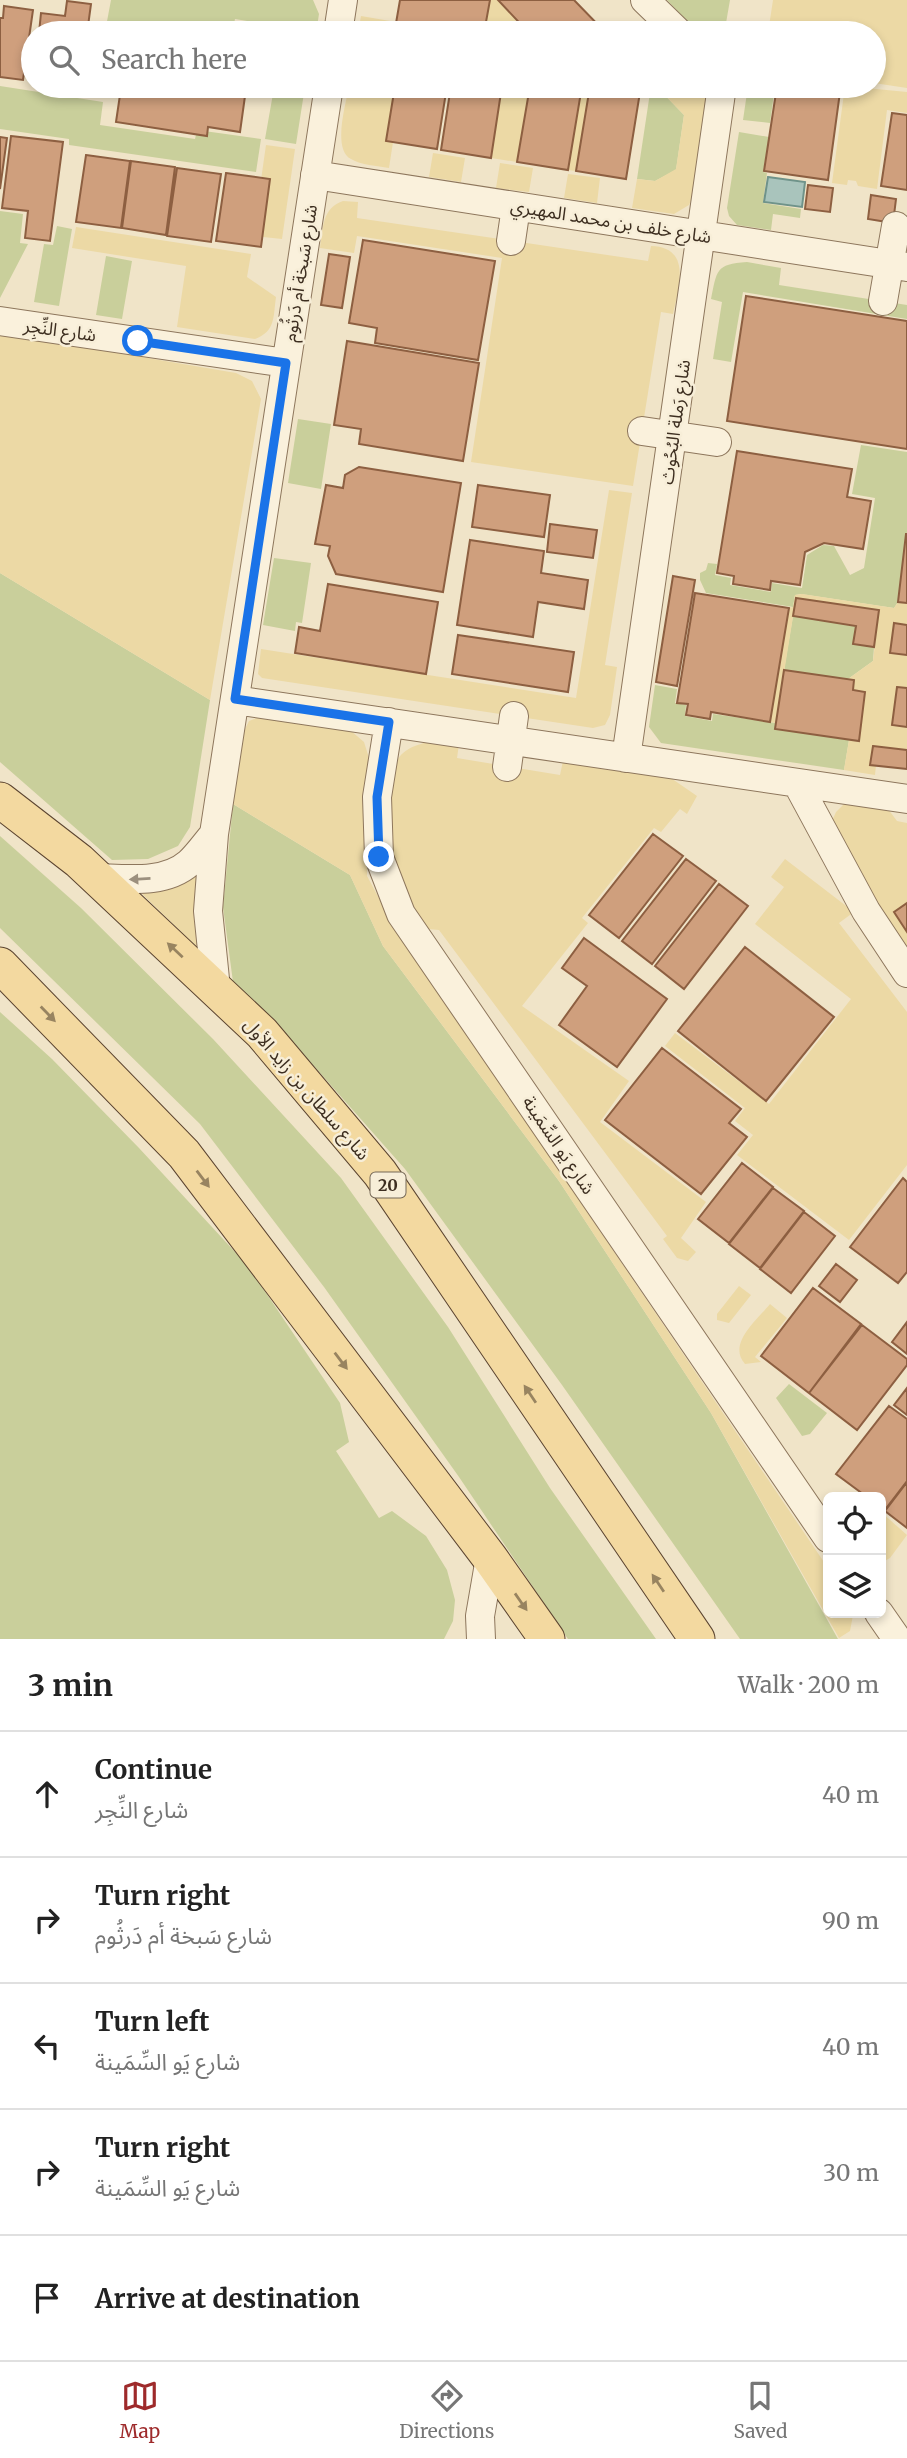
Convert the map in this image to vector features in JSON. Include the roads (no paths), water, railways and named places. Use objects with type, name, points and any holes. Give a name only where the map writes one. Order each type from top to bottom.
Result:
[{"type":"main road","name":"شارع سلطان بن زايد الأول","points":[[0,800],[79,861],[262,1032],[380,1173],[697,1639]]},
{"type":"main road","points":[[0,965],[184,1154],[490,1558],[547,1639]]},
{"type":"street","points":[[340,21],[343,0]]},
{"type":"street","points":[[645,0],[667,21]]},
{"type":"street","name":"شارع سَبخة أم دَرثُوم","points":[[216,989],[208,911],[214,834],[327,98]]},
{"type":"street","name":"شارع رَملة البُحُوث","points":[[626,758],[720,98]]},
{"type":"street","name":"شارع خلف بن محمد المهيري","points":[[316,175],[898,266]]},
{"type":"street","points":[[510,241],[516,206]]},
{"type":"street","points":[[883,301],[898,266],[895,226]]},
{"type":"street","name":"شارع النِّجِر","points":[[0,321],[286,363]]},
{"type":"street","points":[[642,432],[717,442]]},
{"type":"street","points":[[235,699],[907,799]]},
{"type":"street","name":"شارع يَو السِّمَينة","points":[[389,722],[377,797],[379,857],[401,914],[823,1531]]},
{"type":"street","points":[[797,783],[866,911],[907,974]]},
{"type":"street","points":[[98,878],[135,880],[171,874],[190,862],[214,834]]},
{"type":"street","points":[[481,1639],[480,1616],[490,1558]]},
{"type":"water","points":[[768,177],[805,182],[802,207],[764,202]]}]
